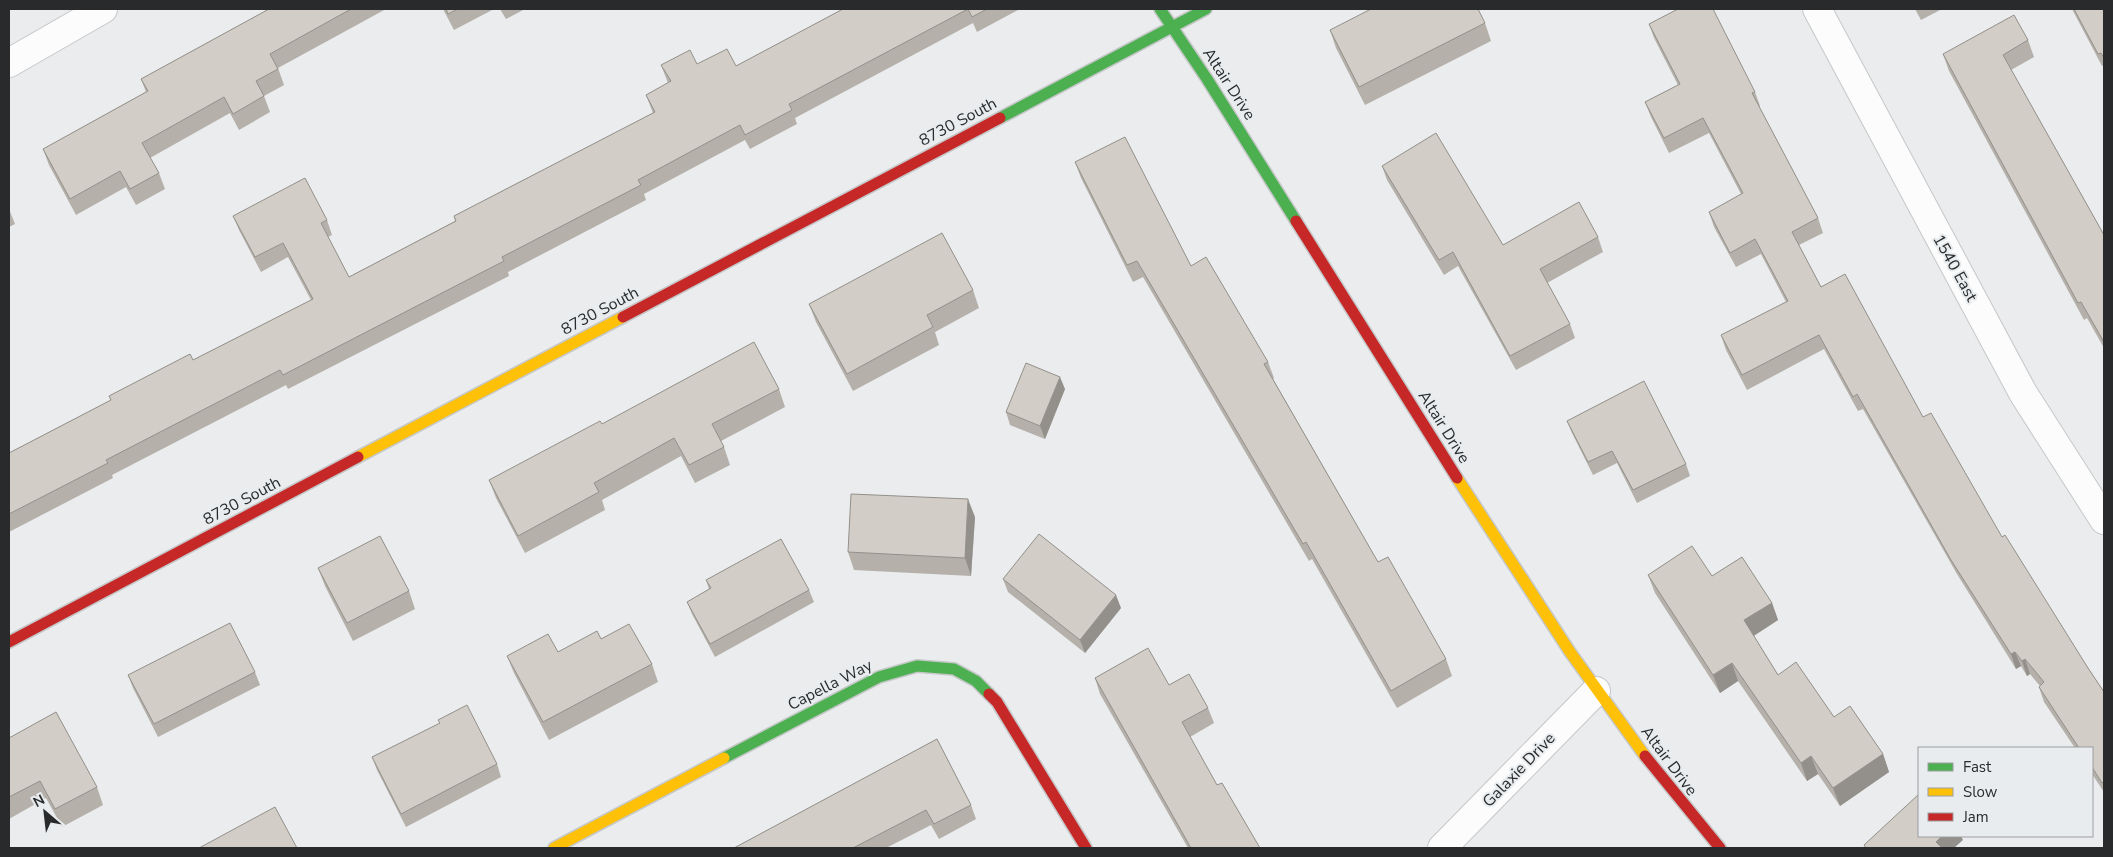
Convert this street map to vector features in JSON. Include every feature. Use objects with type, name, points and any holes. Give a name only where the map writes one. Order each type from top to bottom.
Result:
[{"type":"street","points":[[9,62],[103,9]]},
{"type":"street","name":"Altair Drive","points":[[1160,9],[1207,79],[1503,552],[1596,691],[1679,802],[1720,848]]},
{"type":"street","name":"8730 South","points":[[9,642],[1206,9]]},
{"type":"street","name":"1540 East","points":[[1818,9],[2023,393],[2104,520]]},
{"type":"street","name":"Capella Way","points":[[554,848],[879,676],[917,666],[954,669],[976,681],[997,702],[1086,848]]},
{"type":"street","name":"Galaxie Drive","points":[[1442,848],[1596,691]]},
{"type":"building","points":[[269,9],[351,9],[270,54],[278,69],[256,81],[264,96],[233,114],[224,97],[142,143],[159,173],[130,189],[120,171],[70,199],[43,149],[148,91],[141,79]]},
{"type":"building","points":[[446,9],[458,9],[448,14]]},
{"type":"building","points":[[843,9],[968,9],[789,104],[792,110],[745,135],[740,125],[638,180],[641,185],[502,257],[504,261],[283,375],[280,370],[106,460],[108,463],[9,514],[9,453],[111,400],[109,396],[190,354],[193,360],[313,299],[283,243],[255,257],[233,216],[305,178],[327,220],[321,223],[349,277],[456,221],[454,216],[655,112],[646,95],[671,81],[661,65],[690,50],[697,64],[727,49],[736,66]]},
{"type":"building","points":[[968,9],[987,9],[972,17]]},
{"type":"building","points":[[1371,9],[1478,9],[1485,23],[1359,87],[1330,30]]},
{"type":"building","points":[[1678,9],[1713,9],[1755,92],[1752,93],[1818,218],[1792,232],[1821,287],[1845,274],[1923,417],[1931,413],[2002,537],[2005,535],[2104,692],[2104,781],[2102,783],[2093,769],[2093,747],[2078,747],[2039,687],[2044,682],[2025,659],[2022,661],[2015,652],[2011,654],[1951,560],[1857,394],[1853,397],[1819,335],[1742,375],[1721,335],[1788,301],[1755,239],[1730,253],[1709,212],[1743,193],[1703,118],[1664,138],[1645,102],[1680,84],[1649,24]]},
{"type":"building","points":[[2074,9],[2104,9],[2104,58],[2101,53],[2098,54]]},
{"type":"building","points":[[2014,15],[2028,40],[2003,55],[2104,235],[2104,342],[2081,302],[2078,303],[1943,54]]},
{"type":"building","points":[[1436,133],[1503,245],[1579,202],[1598,237],[1540,269],[1570,324],[1510,356],[1453,252],[1439,260],[1382,166]]},
{"type":"building","points":[[1125,137],[1191,266],[1206,257],[1268,362],[1264,364],[1378,562],[1388,557],[1446,659],[1391,691],[1306,542],[1303,544],[1137,261],[1127,265],[1075,162]]},
{"type":"building","points":[[942,233],[973,290],[927,315],[933,327],[847,374],[809,304]]},
{"type":"building","points":[[754,342],[779,389],[712,424],[724,447],[689,465],[674,438],[594,483],[599,492],[518,536],[489,480],[600,421],[602,424]]},
{"type":"building","points":[[1026,363],[1060,377],[1040,426],[1006,412]]},
{"type":"building","points":[[1644,381],[1686,464],[1633,490],[1612,451],[1588,462],[1567,421]]},
{"type":"building","points":[[851,494],[968,499],[965,558],[848,552]]},
{"type":"building","points":[[1039,534],[1116,595],[1080,640],[1003,579]]},
{"type":"building","points":[[380,536],[409,591],[347,623],[318,568]]},
{"type":"building","points":[[781,539],[809,590],[710,644],[687,602],[711,588],[706,580]]},
{"type":"building","points":[[1692,546],[1712,576],[1742,557],[1772,603],[1744,620],[1778,675],[1796,662],[1834,717],[1850,706],[1883,754],[1833,788],[1811,756],[1801,763],[1732,663],[1713,675],[1648,575]]},
{"type":"building","points":[[230,623],[255,672],[154,724],[128,675]]},
{"type":"building","points":[[629,624],[652,664],[543,722],[507,656],[548,634],[558,652],[597,631],[601,639]]},
{"type":"building","points":[[1148,648],[1169,685],[1189,674],[1208,708],[1182,722],[1217,785],[1222,783],[1260,848],[1191,848],[1095,678]]},
{"type":"building","points":[[467,705],[497,764],[401,814],[372,757],[440,723],[438,720]]},
{"type":"building","points":[[56,712],[97,787],[55,809],[40,781],[9,797],[9,738]]},
{"type":"building","points":[[937,739],[971,805],[934,824],[926,810],[853,848],[734,848]]},
{"type":"building","points":[[1918,795],[1918,837],[1941,837],[1936,842],[1942,848],[1866,848],[1864,845]]},
{"type":"building","points":[[275,807],[297,848],[199,848]]},
{"type":"traffic: fast","points":[[1160,9],[1207,79],[1296,221]]},
{"type":"traffic: fast","points":[[1000,118],[1206,9]]},
{"type":"traffic: fast","points":[[724,758],[879,677],[917,666],[954,669],[976,681],[989,694]]},
{"type":"traffic: slow","points":[[358,457],[623,317]]},
{"type":"traffic: slow","points":[[1457,478],[1570,652],[1645,756]]},
{"type":"traffic: slow","points":[[554,848],[724,758]]},
{"type":"traffic: jam","points":[[623,317],[1000,118]]},
{"type":"traffic: jam","points":[[1296,221],[1457,478]]},
{"type":"traffic: jam","points":[[9,642],[358,457]]},
{"type":"traffic: jam","points":[[989,694],[997,702],[1086,848]]},
{"type":"traffic: jam","points":[[1645,756],[1720,848]]}]
